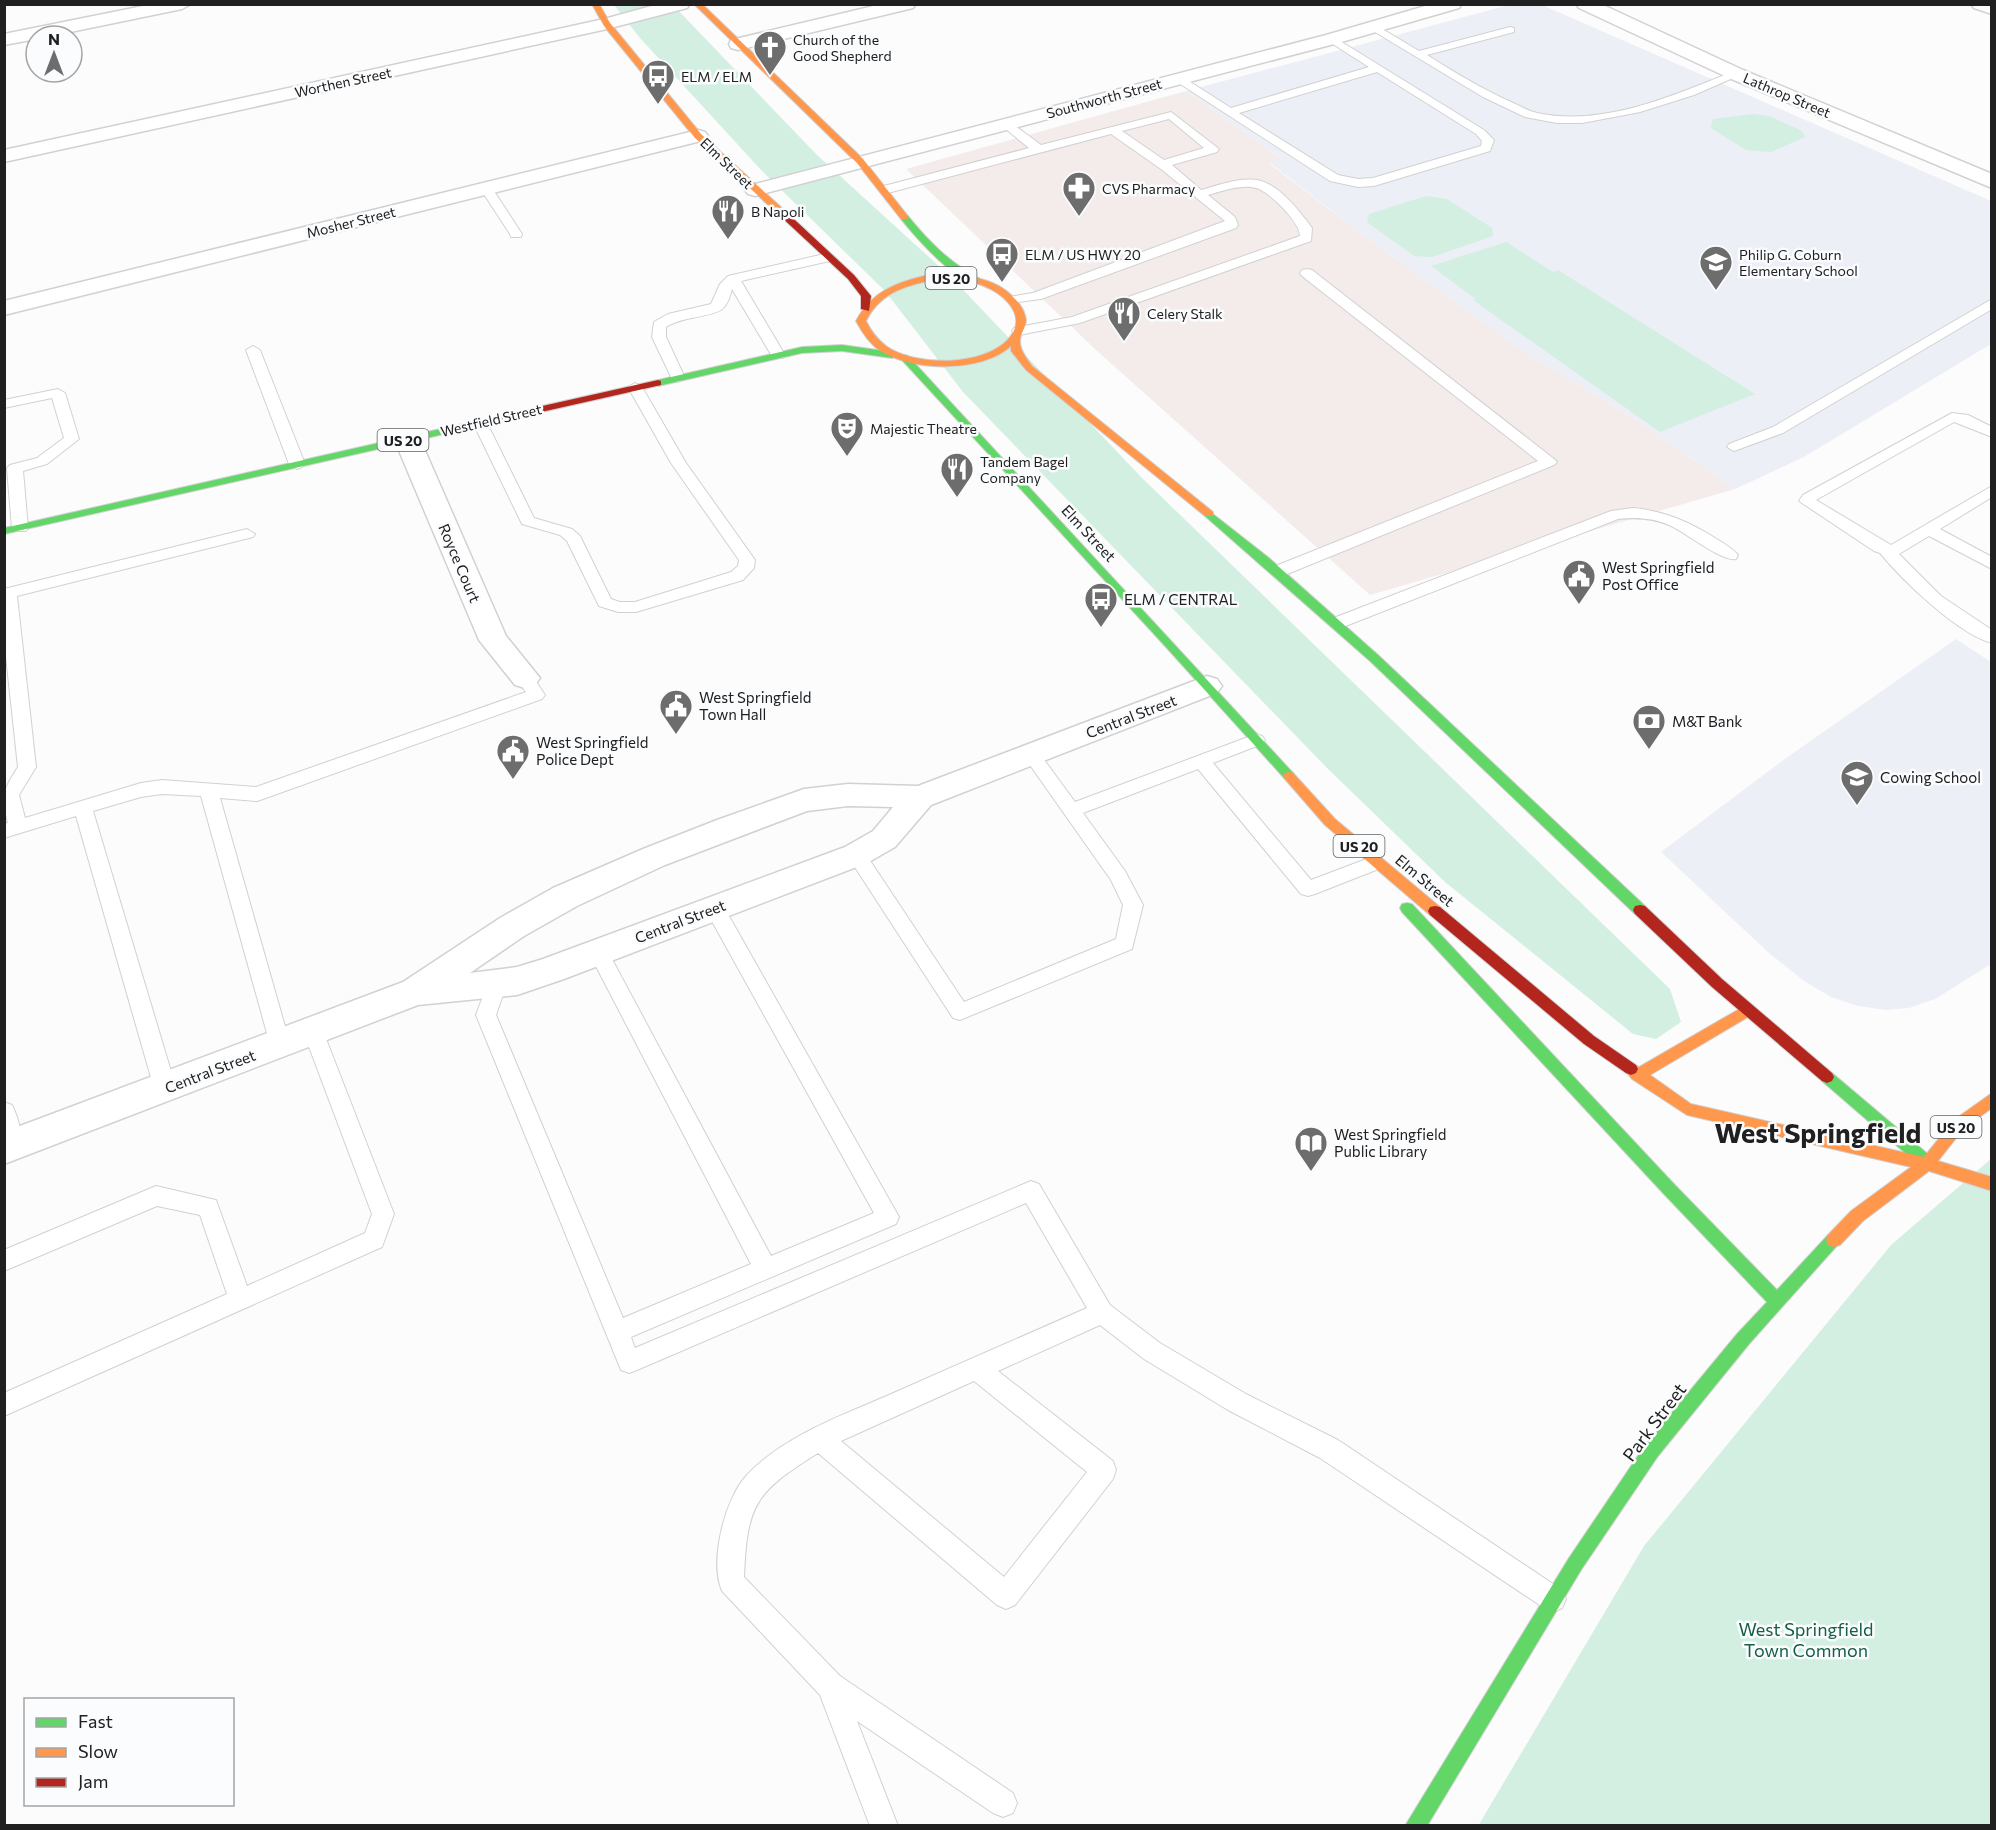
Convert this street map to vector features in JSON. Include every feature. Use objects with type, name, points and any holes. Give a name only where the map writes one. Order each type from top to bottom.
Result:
[{"type":"main road","name":"Elm Street","points":[[595,4],[607,24],[698,136],[861,289],[867,301],[859,319],[874,344],[899,356],[1207,686],[1330,822],[1542,1003],[1637,1075],[1687,1109],[1928,1164],[1992,1184]]},
{"type":"main road","points":[[697,4],[860,161],[931,250],[955,270],[977,281]]},
{"type":"main road","name":"US 20","points":[[859,319],[870,303],[885,291],[904,283],[928,278],[977,281],[998,289],[1014,300]]},
{"type":"main road","name":"Elm Street","points":[[1014,300],[1022,313],[1022,327],[1018,333],[1016,351],[1029,368],[1279,571],[1748,1010],[1928,1164]]},
{"type":"main road","name":"Westfield Street","points":[[12,530],[802,350],[842,348],[944,363],[971,360],[995,352],[1012,341],[1018,333]]},
{"type":"main road","name":"Westfield Street","points":[[802,350],[829,336]]},
{"type":"main road","points":[[1330,822],[1368,866],[1660,1179],[1777,1301]]},
{"type":"main road","points":[[1637,1075],[1748,1010]]},
{"type":"main road","name":"Park Street","points":[[1415,1826],[1553,1599],[1652,1450],[1704,1385],[1777,1301],[1857,1216],[1928,1164],[1959,1124],[1992,1099]]},
{"type":"street","points":[[4,40],[182,4]]},
{"type":"street","name":"Worthen Street","points":[[4,156],[607,24],[681,4]]},
{"type":"street","points":[[738,44],[908,4]]},
{"type":"street","name":"Southworth Street","points":[[755,190],[1332,39],[1453,4]]},
{"type":"street","name":"Lathrop Street","points":[[1585,4],[1736,74],[1992,182]]},
{"type":"street","points":[[1980,4],[1992,9]]},
{"type":"street","name":"Mosher Street","points":[[4,308],[698,136]]},
{"type":"street","name":"Royce Court","points":[[407,440],[493,640],[525,678]]},
{"type":"street","name":"Central Street","points":[[8,1147],[415,992],[532,915],[654,857],[728,828],[804,800],[848,795],[920,797],[1207,686]]},
{"type":"street","name":"Central Street","points":[[415,992],[517,981],[599,953],[856,855],[884,839],[920,797]]},
{"type":"lane","points":[[1374,27],[1484,93],[1532,115],[1558,120],[1600,118],[1666,99],[1736,74]]},
{"type":"lane","points":[[1419,54],[1510,30]]},
{"type":"lane","points":[[1177,78],[1334,178],[1358,183],[1392,178],[1486,148],[1488,140],[1480,132],[1332,39]]},
{"type":"lane","points":[[1229,112],[1378,68]]},
{"type":"lane","points":[[884,190],[1171,115],[1213,149],[1168,162],[1165,166]]},
{"type":"lane","points":[[1006,124],[1039,150]]},
{"type":"lane","points":[[1014,300],[1036,296],[1232,225],[1231,220],[1165,166],[1112,130]]},
{"type":"lane","points":[[1018,333],[1075,320],[1306,238],[1305,228],[1290,207],[1259,184],[1231,185],[1199,194]]},
{"type":"lane","points":[[486,188],[516,234]]},
{"type":"lane","points":[[678,378],[659,337],[659,325],[673,317],[716,307],[721,302],[727,284],[733,279],[829,257]]},
{"type":"lane","points":[[1279,571],[1549,462],[1307,273]]},
{"type":"lane","points":[[733,279],[778,355]]},
{"type":"lane","points":[[1734,447],[1778,430],[1992,303]]},
{"type":"lane","points":[[253,350],[297,464]]},
{"type":"lane","points":[[480,423],[528,521],[566,532],[574,539],[605,602],[618,607],[636,607],[736,576],[746,568],[747,560],[679,464],[635,387]]},
{"type":"lane","points":[[4,404],[58,393],[72,440],[42,461],[15,468],[12,530]]},
{"type":"lane","points":[[1992,433],[1963,418],[1952,417],[1808,498],[1811,506],[1887,551],[1911,580],[1931,597],[1992,638]]},
{"type":"lane","points":[[1887,551],[1897,550],[1992,490]]},
{"type":"lane","points":[[1337,623],[1616,514],[1636,511],[1670,519],[1730,555]]},
{"type":"lane","points":[[1929,529],[1992,564]]},
{"type":"lane","points":[[247,534],[6,593],[27,767],[7,794],[11,829],[141,790],[162,787],[257,794],[536,694],[525,678]]},
{"type":"lane","points":[[1071,811],[1256,740]]},
{"type":"lane","points":[[856,855],[960,1012],[1125,944],[1133,905],[1118,876],[1030,754]]},
{"type":"lane","points":[[1201,761],[1308,889],[1368,866]]},
{"type":"lane","points":[[209,791],[279,1044]]},
{"type":"lane","points":[[83,807],[165,1088]]},
{"type":"lane","points":[[617,1332],[888,1217],[714,908]]},
{"type":"lane","points":[[599,953],[766,1269]]},
{"type":"lane","points":[[497,982],[486,1015],[629,1362],[1031,1191],[1102,1313],[1152,1350],[1208,1385],[1329,1449],[1553,1599]]},
{"type":"lane","points":[[4,1405],[374,1240],[383,1214],[313,1031]]},
{"type":"lane","points":[[4,1111],[8,1147]]},
{"type":"lane","points":[[4,1262],[156,1196],[208,1207],[240,1299]]},
{"type":"lane","points":[[1003,1803],[830,1686],[731,1582],[732,1545],[742,1503],[778,1463],[819,1438],[1102,1313]]},
{"type":"lane","points":[[819,1438],[1006,1596],[1104,1470],[976,1368]]},
{"type":"lane","points":[[830,1686],[884,1826]]},
{"type":"shaded area","name":"Philip G. Coburn Elementary School","points":[[1509,5],[1542,5],[1991,201],[1991,344],[1804,457],[1735,489],[1638,421],[1525,352],[1367,238],[1270,163],[1283,160],[1186,91]]},
{"type":"shaded area","points":[[1186,91],[1283,160],[1270,164],[1367,238],[1525,352],[1638,421],[1735,489],[1370,595],[1096,350],[906,169]]},
{"type":"shaded area","name":"Cowing School","points":[[1956,639],[1991,662],[1991,964],[1935,999],[1909,1008],[1886,1010],[1858,1006],[1831,997],[1804,981],[1769,953],[1661,852],[1782,761]]},
{"type":"green space","points":[[614,5],[673,5],[817,155],[952,278],[1142,478],[1670,989],[1681,1022],[1656,1039],[1633,1034],[1445,882],[1327,768],[963,392],[885,291],[762,171],[640,38]]},
{"type":"green space","points":[[1753,114],[1769,116],[1802,131],[1805,137],[1771,152],[1746,150],[1711,128],[1713,119]]},
{"type":"green space","points":[[1426,196],[1447,199],[1492,228],[1493,236],[1432,257],[1414,256],[1367,222],[1369,214]]},
{"type":"green space","points":[[1506,242],[1553,272],[1558,270],[1755,394],[1660,432],[1473,300],[1476,299],[1431,266]]},
{"type":"green space","name":"West Springfield Town Common","points":[[1991,1159],[1991,1825],[1478,1826],[1644,1546],[1891,1245]]},
{"type":"traffic: fast","points":[[904,217],[936,253],[954,268],[977,281]]},
{"type":"traffic: fast","points":[[658,383],[802,350],[842,348],[892,355]]},
{"type":"traffic: fast","points":[[905,358],[1289,776]]},
{"type":"traffic: fast","points":[[4,531],[493,420]]},
{"type":"traffic: fast","points":[[1209,514],[1374,658],[1640,910]]},
{"type":"traffic: fast","points":[[1407,908],[1668,1188],[1777,1301]]},
{"type":"traffic: fast","points":[[1827,1077],[1924,1160]]},
{"type":"traffic: fast","points":[[1415,1826],[1575,1564],[1652,1450],[1743,1339],[1834,1240]]},
{"type":"traffic: slow","points":[[595,4],[607,24],[698,136],[780,211]]},
{"type":"traffic: slow","points":[[697,4],[860,161],[904,217]]},
{"type":"traffic: slow","points":[[928,278],[960,278],[979,281],[998,289],[1014,302],[1019,311],[1020,329],[1014,339],[1003,349],[988,356],[951,363],[914,361],[884,349],[861,321],[866,311],[872,303],[888,291],[928,278]]},
{"type":"traffic: slow","points":[[1016,336],[1016,351],[1029,368],[1209,514]]},
{"type":"traffic: slow","points":[[1289,776],[1330,822],[1435,911]]},
{"type":"traffic: slow","points":[[1637,1075],[1748,1010]]},
{"type":"traffic: slow","points":[[1631,1069],[1687,1109],[1927,1164],[1992,1184]]},
{"type":"traffic: slow","points":[[1834,1240],[1857,1216],[1927,1164],[1959,1124],[1992,1099]]},
{"type":"traffic: jam","points":[[780,211],[851,277],[866,296],[866,309]]},
{"type":"traffic: jam","points":[[493,420],[658,383]]},
{"type":"traffic: jam","points":[[1640,910],[1717,983],[1827,1077]]},
{"type":"traffic: jam","points":[[1435,911],[1589,1040],[1631,1069]]},
{"type":"place","name":"Church of the Good Shepherd","points":[[770,76]]},
{"type":"place","name":"ELM / ELM","points":[[658,105]]},
{"type":"place","name":"CVS Pharmacy","points":[[1079,217]]},
{"type":"place","name":"B Napoli","points":[[728,240]]},
{"type":"place","name":"ELM / US HWY 20","points":[[1002,283]]},
{"type":"place","name":"Philip G. Coburn Elementary School","points":[[1716,291]]},
{"type":"place","name":"Celery Stalk","points":[[1124,342]]},
{"type":"place","name":"Majestic Theatre","points":[[847,457]]},
{"type":"place","name":"Tandem Bagel Company","points":[[957,498]]},
{"type":"place","name":"West Springfield Post Office","points":[[1579,605]]},
{"type":"place","name":"ELM / CENTRAL","points":[[1101,628]]},
{"type":"place","name":"West Springfield Town Hall","points":[[676,735]]},
{"type":"place","name":"M&T Bank","points":[[1649,750]]},
{"type":"place","name":"West Springfield Police Dept","points":[[513,780]]},
{"type":"place","name":"Cowing School","points":[[1857,806]]},
{"type":"place","name":"West Springfield Public Library","points":[[1311,1172]]},
{"type":"district","name":"West Springfield","points":[[1818,1132]]}]
